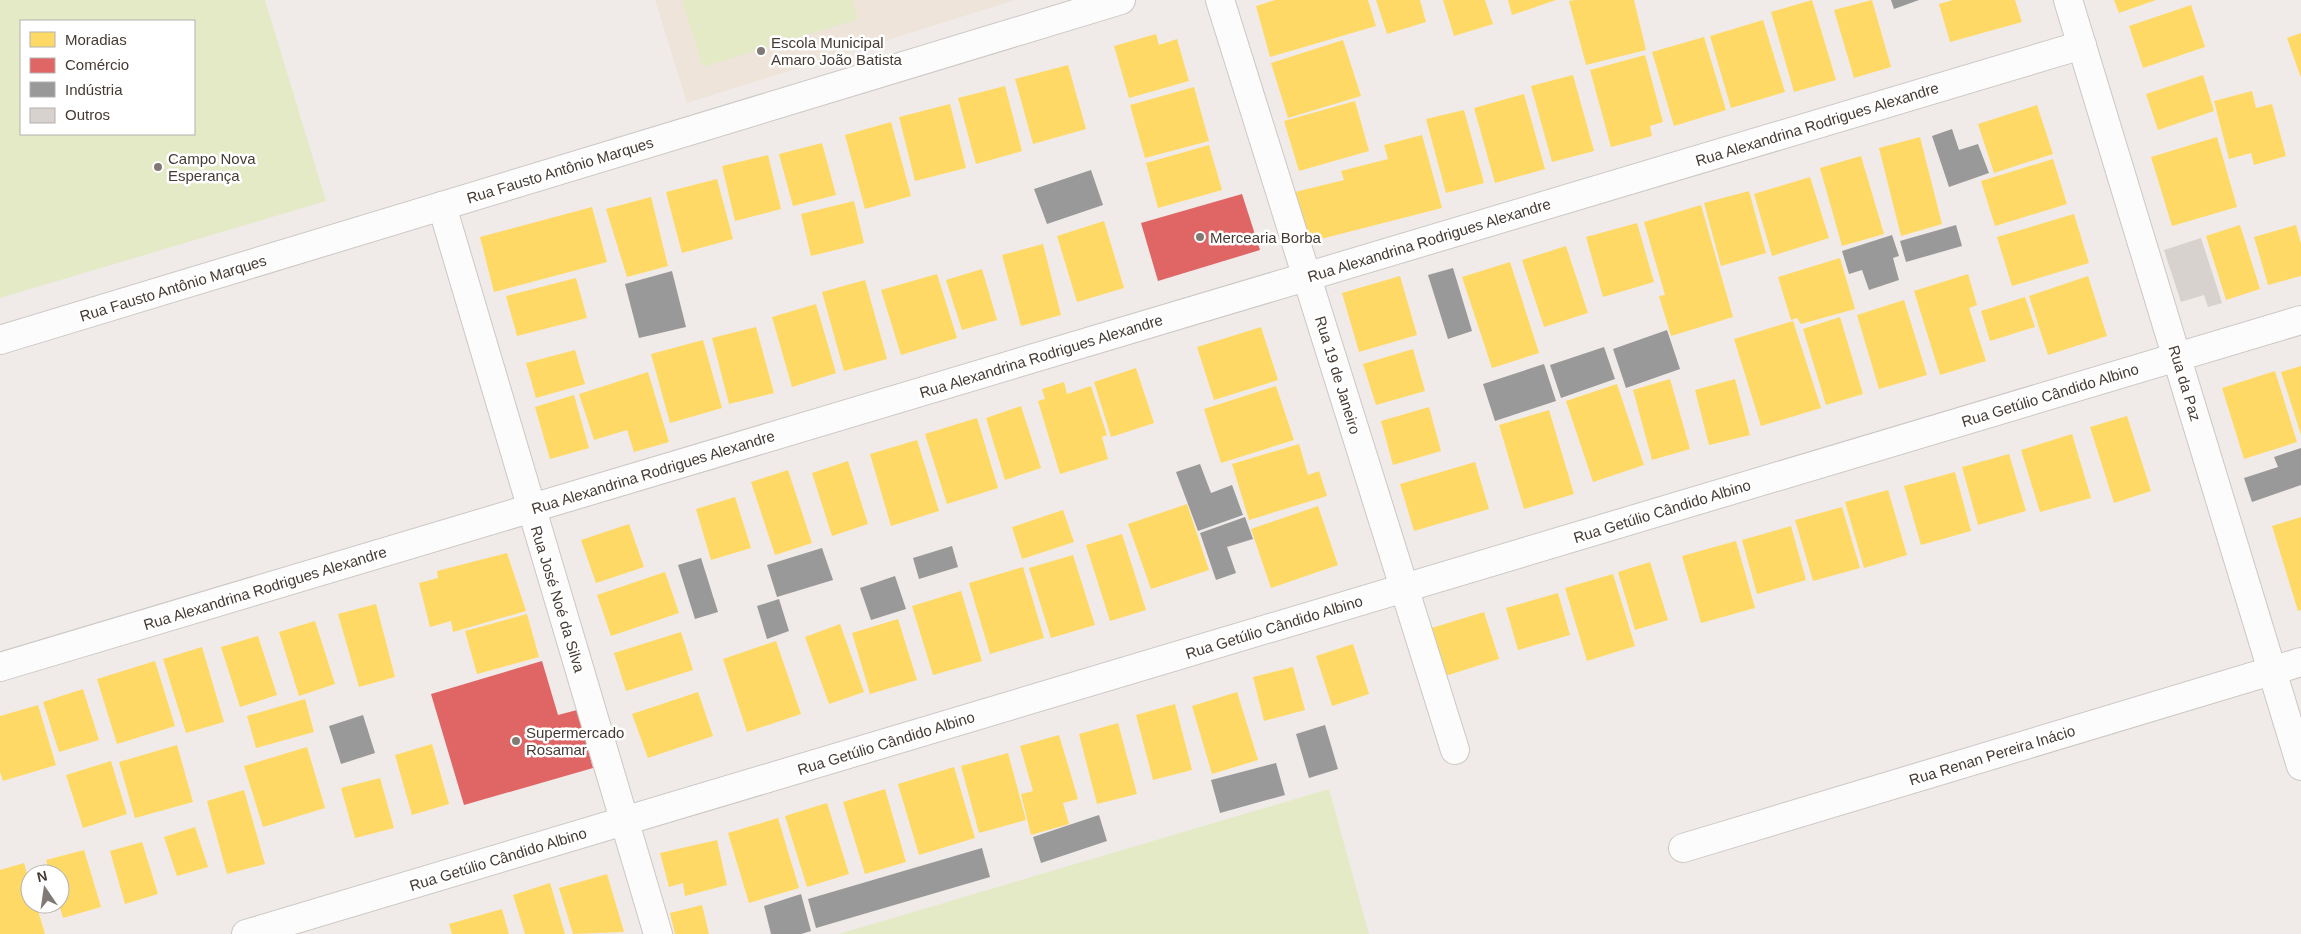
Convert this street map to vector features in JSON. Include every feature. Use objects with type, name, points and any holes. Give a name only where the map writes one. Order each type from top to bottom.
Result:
[{"type":"street","name":"Rua Fausto Antônio Marques","points":[[0,340],[1121,0]]},
{"type":"street","name":"Rua 19 de Janeiro","points":[[1220,0],[1455,750]]},
{"type":"street","name":"Rua da Paz","points":[[2068,0],[2301,766]]},
{"type":"street","name":"Rua Alexandrina Rodrigues Alexandre","points":[[0,666],[2082,45]]},
{"type":"street","name":"Rua José Noé da Silva","points":[[442,206],[658,934]]},
{"type":"street","name":"Rua Getúlio Cândido Albino","points":[[246,934],[2301,320]]},
{"type":"street","name":"Rua Renan Pereira Inácio","points":[[1683,848],[2301,662]]},
{"type":"shaded area","name":"Escola Municipal Amaro João Batista","points":[[655,0],[1015,0],[687,103]]},
{"type":"green space","name":"Campo Nova Esperança","points":[[0,0],[265,0],[326,201],[0,298]]},
{"type":"green space","points":[[682,0],[852,0],[858,19],[703,67]]},
{"type":"green space","points":[[1329,789],[1369,934],[839,934]]},
{"type":"building: Moradias","points":[[1275,0],[1368,0],[1376,26],[1270,57],[1256,6]]},
{"type":"building: Moradias","points":[[1376,0],[1420,0],[1426,22],[1387,34]]},
{"type":"building: Moradias","points":[[1443,0],[1485,0],[1493,24],[1454,36]]},
{"type":"building: Moradias","points":[[1508,0],[1556,0],[1512,15]]},
{"type":"building: Moradias","points":[[1634,0],[1646,50],[1586,65],[1569,1]]},
{"type":"building: Moradias","points":[[1812,0],[1836,80],[1794,92],[1771,12]]},
{"type":"building: Moradias","points":[[1872,0],[1891,67],[1854,78],[1834,10]]},
{"type":"building: Moradias","points":[[1953,0],[2015,0],[2022,22],[1950,42],[1939,4]]},
{"type":"building: Moradias","points":[[2114,0],[2156,0],[2119,13]]},
{"type":"building: Moradias","points":[[2191,5],[2205,47],[2143,68],[2129,26]]},
{"type":"building: Moradias","points":[[1763,20],[1785,92],[1731,108],[1710,36]]},
{"type":"building: Moradias","points":[[2301,33],[2301,78],[2287,38]]},
{"type":"building: Moradias","points":[[1156,34],[1159,45],[1177,39],[1189,81],[1129,98],[1114,46]]},
{"type":"building: Moradias","points":[[1704,37],[1726,110],[1674,126],[1652,52]]},
{"type":"building: Moradias","points":[[1343,40],[1361,96],[1288,118],[1271,63]]},
{"type":"building: Moradias","points":[[1645,55],[1663,122],[1650,126],[1652,136],[1611,147],[1590,70]]},
{"type":"building: Moradias","points":[[1068,65],[1086,129],[1033,144],[1015,79]]},
{"type":"building: Moradias","points":[[1573,75],[1594,151],[1552,162],[1531,86]]},
{"type":"building: Moradias","points":[[2203,75],[2214,111],[2158,130],[2146,94]]},
{"type":"building: Moradias","points":[[1005,86],[1022,151],[976,164],[958,98]]},
{"type":"building: Moradias","points":[[1194,87],[1209,141],[1145,158],[1130,105]]},
{"type":"building: Moradias","points":[[2252,91],[2256,108],[2272,104],[2286,156],[2254,165],[2251,153],[2229,159],[2214,101]]},
{"type":"building: Moradias","points":[[1524,94],[1545,169],[1495,183],[1474,108]]},
{"type":"building: Moradias","points":[[1355,101],[1369,151],[1299,171],[1284,121]]},
{"type":"building: Moradias","points":[[950,104],[966,168],[915,181],[899,117]]},
{"type":"building: Moradias","points":[[2037,105],[2053,154],[1994,173],[1978,124]]},
{"type":"building: Moradias","points":[[1464,110],[1484,183],[1446,193],[1426,119]]},
{"type":"building: Moradias","points":[[891,122],[911,196],[865,209],[845,135]]},
{"type":"building: Moradias","points":[[1422,135],[1442,208],[1309,242],[1295,192],[1344,180],[1341,171],[1388,159],[1384,145]]},
{"type":"building: Moradias","points":[[1920,137],[1942,224],[1901,236],[1879,148]]},
{"type":"building: Moradias","points":[[2217,137],[2237,207],[2172,226],[2151,157]]},
{"type":"building: Moradias","points":[[822,143],[836,195],[793,206],[779,154]]},
{"type":"building: Moradias","points":[[1209,145],[1222,190],[1158,208],[1146,163]]},
{"type":"building: Moradias","points":[[768,155],[781,209],[735,221],[722,166]]},
{"type":"building: Moradias","points":[[1861,156],[1884,234],[1842,246],[1820,168]]},
{"type":"building: Moradias","points":[[2053,159],[2067,204],[1995,226],[1981,181]]},
{"type":"building: Moradias","points":[[1810,177],[1829,238],[1772,256],[1754,194]]},
{"type":"building: Moradias","points":[[717,179],[733,239],[682,253],[666,192]]},
{"type":"building: Moradias","points":[[1749,191],[1766,253],[1721,266],[1704,203]]},
{"type":"building: Moradias","points":[[651,197],[668,266],[627,277],[606,209]]},
{"type":"building: Moradias","points":[[854,201],[864,243],[811,256],[801,214]]},
{"type":"building: Moradias","points":[[1701,205],[1733,317],[1671,336],[1659,296],[1665,295],[1644,222]]},
{"type":"building: Moradias","points":[[592,207],[607,262],[494,292],[480,237]]},
{"type":"building: Moradias","points":[[2074,214],[2089,263],[2012,286],[1997,237]]},
{"type":"building: Moradias","points":[[1104,221],[1124,288],[1077,302],[1057,236]]},
{"type":"building: Moradias","points":[[1637,223],[1654,282],[1603,297],[1586,237]]},
{"type":"building: Moradias","points":[[2240,225],[2260,289],[2226,300],[2206,236]]},
{"type":"building: Moradias","points":[[2296,225],[2301,244],[2301,276],[2268,285],[2254,237]]},
{"type":"building: Moradias","points":[[1043,244],[1061,315],[1021,326],[1002,255]]},
{"type":"building: Moradias","points":[[1566,246],[1588,313],[1544,327],[1522,260]]},
{"type":"building: Moradias","points":[[1840,258],[1855,309],[1801,324],[1797,318],[1791,320],[1778,277]]},
{"type":"building: Moradias","points":[[1510,262],[1539,353],[1492,368],[1462,277]]},
{"type":"building: Moradias","points":[[982,269],[997,320],[962,330],[946,280]]},
{"type":"building: Moradias","points":[[937,274],[957,338],[901,355],[881,290]]},
{"type":"building: Moradias","points":[[1968,274],[1977,305],[1969,308],[1986,361],[1940,375],[1914,291]]},
{"type":"building: Moradias","points":[[1400,276],[1417,335],[1359,352],[1342,293]]},
{"type":"building: Moradias","points":[[2088,276],[2107,336],[2048,355],[2029,296]]},
{"type":"building: Moradias","points":[[576,278],[587,318],[517,336],[506,296]]},
{"type":"building: Moradias","points":[[865,280],[887,359],[844,371],[822,292]]},
{"type":"building: Moradias","points":[[2025,297],[2035,327],[1990,341],[1981,311]]},
{"type":"building: Moradias","points":[[1904,300],[1927,375],[1879,389],[1857,315]]},
{"type":"building: Moradias","points":[[816,304],[836,373],[792,387],[772,317]]},
{"type":"building: Moradias","points":[[1840,317],[1863,394],[1826,405],[1803,329]]},
{"type":"building: Moradias","points":[[1793,321],[1821,408],[1761,426],[1734,339]]},
{"type":"building: Moradias","points":[[756,327],[774,393],[729,404],[712,338]]},
{"type":"building: Moradias","points":[[1261,327],[1278,380],[1214,400],[1197,347]]},
{"type":"building: Moradias","points":[[703,340],[722,408],[670,423],[651,354]]},
{"type":"building: Moradias","points":[[1413,349],[1425,391],[1376,405],[1363,364]]},
{"type":"building: Moradias","points":[[575,350],[585,384],[536,398],[526,363]]},
{"type":"building: Moradias","points":[[2301,366],[2301,435],[2281,372]]},
{"type":"building: Moradias","points":[[1136,368],[1154,423],[1111,437],[1094,382]]},
{"type":"building: Moradias","points":[[2275,371],[2297,442],[2244,459],[2222,388]]},
{"type":"building: Moradias","points":[[648,372],[669,442],[634,452],[627,430],[594,440],[579,394]]},
{"type":"building: Moradias","points":[[1670,379],[1690,449],[1652,460],[1633,390]]},
{"type":"building: Moradias","points":[[1735,379],[1750,435],[1709,445],[1695,390]]},
{"type":"building: Moradias","points":[[1064,382],[1067,394],[1091,386],[1107,435],[1102,437],[1108,459],[1060,474],[1038,401],[1045,399],[1042,389]]},
{"type":"building: Moradias","points":[[1617,384],[1644,465],[1593,482],[1566,401]]},
{"type":"building: Moradias","points":[[1276,386],[1294,440],[1221,463],[1204,409]]},
{"type":"building: Moradias","points":[[574,395],[589,448],[550,459],[535,407]]},
{"type":"building: Moradias","points":[[1021,406],[1041,468],[1005,480],[986,418]]},
{"type":"building: Moradias","points":[[1429,407],[1441,451],[1393,465],[1381,421]]},
{"type":"building: Moradias","points":[[1549,410],[1574,494],[1524,509],[1499,425]]},
{"type":"building: Moradias","points":[[2127,416],[2151,491],[2114,503],[2090,427]]},
{"type":"building: Moradias","points":[[977,418],[998,488],[947,504],[925,434]]},
{"type":"building: Moradias","points":[[2072,434],[2091,498],[2040,512],[2021,450]]},
{"type":"building: Moradias","points":[[917,440],[939,511],[891,526],[870,454]]},
{"type":"building: Moradias","points":[[1299,444],[1308,475],[1319,471],[1327,496],[1249,520],[1232,464]]},
{"type":"building: Moradias","points":[[2009,454],[2026,511],[1978,525],[1962,467]]},
{"type":"building: Moradias","points":[[848,461],[868,524],[832,536],[812,473]]},
{"type":"building: Moradias","points":[[1475,462],[1489,509],[1414,531],[1400,484]]},
{"type":"building: Moradias","points":[[788,470],[812,543],[775,555],[751,482]]},
{"type":"building: Moradias","points":[[1955,472],[1971,531],[1921,545],[1904,486]]},
{"type":"building: Moradias","points":[[1888,490],[1907,555],[1864,568],[1845,502]]},
{"type":"building: Moradias","points":[[735,497],[751,548],[711,560],[696,509]]},
{"type":"building: Moradias","points":[[1187,504],[1209,570],[1151,589],[1128,524]]},
{"type":"building: Moradias","points":[[1318,506],[1338,565],[1271,588],[1251,529]]},
{"type":"building: Moradias","points":[[1842,507],[1860,568],[1813,581],[1795,520]]},
{"type":"building: Moradias","points":[[1063,510],[1074,542],[1022,559],[1012,527]]},
{"type":"building: Moradias","points":[[2301,517],[2301,610],[2298,611],[2272,526]]},
{"type":"building: Moradias","points":[[629,524],[644,567],[596,583],[581,540]]},
{"type":"building: Moradias","points":[[1791,526],[1806,580],[1757,594],[1742,540]]},
{"type":"building: Moradias","points":[[1122,534],[1146,610],[1110,621],[1086,545]]},
{"type":"building: Moradias","points":[[1736,541],[1755,608],[1701,623],[1682,556]]},
{"type":"building: Moradias","points":[[507,553],[526,611],[453,632],[451,621],[430,627],[419,583],[438,578],[437,571]]},
{"type":"building: Moradias","points":[[1073,555],[1095,625],[1051,638],[1029,568]]},
{"type":"building: Moradias","points":[[1650,562],[1668,620],[1635,630],[1618,572]]},
{"type":"building: Moradias","points":[[1023,567],[1044,638],[990,654],[969,583]]},
{"type":"building: Moradias","points":[[665,572],[679,613],[611,636],[597,595]]},
{"type":"building: Moradias","points":[[1613,574],[1635,646],[1587,661],[1565,588]]},
{"type":"building: Moradias","points":[[961,591],[982,661],[933,675],[912,606]]},
{"type":"building: Moradias","points":[[1558,593],[1570,635],[1518,650],[1506,608]]},
{"type":"building: Moradias","points":[[376,604],[395,677],[359,687],[338,614]]},
{"type":"building: Moradias","points":[[1484,612],[1499,659],[1439,678],[1425,630]]},
{"type":"building: Moradias","points":[[527,614],[539,657],[477,674],[465,631]]},
{"type":"building: Moradias","points":[[898,619],[917,680],[870,694],[852,633]]},
{"type":"building: Moradias","points":[[315,621],[335,684],[299,696],[279,632]]},
{"type":"building: Moradias","points":[[840,624],[864,692],[829,704],[805,637]]},
{"type":"building: Moradias","points":[[681,632],[693,670],[626,691],[614,653]]},
{"type":"building: Moradias","points":[[258,636],[277,695],[240,707],[221,647]]},
{"type":"building: Moradias","points":[[776,641],[801,714],[747,732],[723,659]]},
{"type":"building: Moradias","points":[[1353,644],[1369,694],[1332,706],[1316,656]]},
{"type":"building: Moradias","points":[[202,647],[224,722],[186,733],[163,659]]},
{"type":"building: Moradias","points":[[155,661],[175,726],[117,744],[97,679]]},
{"type":"building: Moradias","points":[[1293,667],[1305,710],[1264,721],[1253,677]]},
{"type":"building: Moradias","points":[[83,689],[99,740],[59,752],[43,702]]},
{"type":"building: Moradias","points":[[698,692],[713,736],[648,758],[632,714]]},
{"type":"building: Moradias","points":[[1237,692],[1258,760],[1212,774],[1192,706]]},
{"type":"building: Moradias","points":[[305,699],[314,732],[256,748],[247,716]]},
{"type":"building: Moradias","points":[[1175,704],[1192,770],[1153,780],[1136,715]]},
{"type":"building: Moradias","points":[[38,705],[56,765],[3,781],[0,772],[0,716]]},
{"type":"building: Moradias","points":[[1118,723],[1137,794],[1097,804],[1079,734]]},
{"type":"building: Moradias","points":[[1059,735],[1078,799],[1063,803],[1069,824],[1031,835],[1021,794],[1033,791],[1020,746]]},
{"type":"building: Moradias","points":[[432,744],[449,804],[412,815],[395,755]]},
{"type":"building: Moradias","points":[[177,745],[193,802],[135,818],[119,762]]},
{"type":"building: Moradias","points":[[307,747],[325,808],[263,827],[244,766]]},
{"type":"building: Moradias","points":[[1008,753],[1026,820],[979,833],[961,766]]},
{"type":"building: Moradias","points":[[111,761],[127,814],[83,828],[66,775]]},
{"type":"building: Moradias","points":[[954,767],[975,838],[919,855],[898,784]]},
{"type":"building: Moradias","points":[[380,778],[394,828],[355,838],[341,788]]},
{"type":"building: Moradias","points":[[885,789],[906,862],[865,874],[843,802]]},
{"type":"building: Moradias","points":[[244,790],[265,864],[227,874],[207,801]]},
{"type":"building: Moradias","points":[[827,803],[849,874],[807,887],[785,816]]},
{"type":"building: Moradias","points":[[778,818],[799,888],[749,903],[728,833]]},
{"type":"building: Moradias","points":[[195,827],[208,867],[177,876],[164,837]]},
{"type":"building: Moradias","points":[[717,840],[727,885],[685,896],[683,883],[669,887],[660,853]]},
{"type":"building: Moradias","points":[[142,842],[158,894],[125,904],[110,851]]},
{"type":"building: Moradias","points":[[84,850],[101,907],[63,918],[62,914],[70,914],[70,864],[47,864],[46,860]]},
{"type":"building: Moradias","points":[[20,864],[20,914],[39,914],[45,934],[0,934],[0,870]]},
{"type":"building: Moradias","points":[[607,874],[624,932],[573,934],[559,888]]},
{"type":"building: Moradias","points":[[550,883],[565,934],[525,934],[513,895]]},
{"type":"building: Moradias","points":[[702,905],[709,934],[675,934],[670,913]]},
{"type":"building: Moradias","points":[[502,909],[509,934],[452,934],[449,924]]},
{"type":"building: Comércio","name":"Mercearia Borba","points":[[1242,194],[1260,250],[1158,281],[1141,223]]},
{"type":"building: Comércio","name":"Supermercado Rosamar","points":[[542,661],[558,715],[577,710],[593,768],[464,805],[431,694]]},
{"type":"building: Indústria","points":[[1891,0],[1919,0],[1894,9]]},
{"type":"building: Indústria","points":[[1952,129],[1959,150],[1978,144],[1989,173],[1949,187],[1932,136]]},
{"type":"building: Indústria","points":[[1091,170],[1103,205],[1047,224],[1034,189]]},
{"type":"building: Indústria","points":[[1956,225],[1962,246],[1906,262],[1900,241]]},
{"type":"building: Indústria","points":[[1892,235],[1899,256],[1893,258],[1899,280],[1869,290],[1862,270],[1849,274],[1842,251]]},
{"type":"building: Indústria","points":[[1453,268],[1472,331],[1448,339],[1428,275]]},
{"type":"building: Indústria","points":[[672,271],[686,327],[639,338],[625,284]]},
{"type":"building: Indústria","points":[[1667,330],[1680,369],[1626,388],[1613,349]]},
{"type":"building: Indústria","points":[[1604,347],[1615,379],[1561,398],[1550,365]]},
{"type":"building: Indústria","points":[[1544,364],[1556,401],[1495,421],[1483,384]]},
{"type":"building: Indústria","points":[[2301,448],[2301,485],[2252,502],[2244,478],[2278,467],[2274,457]]},
{"type":"building: Indústria","points":[[1200,464],[1211,493],[1232,485],[1243,515],[1198,531],[1176,472]]},
{"type":"building: Indústria","points":[[1245,517],[1253,539],[1227,547],[1236,573],[1216,580],[1200,533]]},
{"type":"building: Indústria","points":[[952,546],[958,567],[919,579],[913,558]]},
{"type":"building: Indústria","points":[[822,548],[833,580],[777,597],[767,565]]},
{"type":"building: Indústria","points":[[701,558],[718,612],[695,619],[678,565]]},
{"type":"building: Indústria","points":[[895,576],[906,609],[871,620],[860,588]]},
{"type":"building: Indústria","points":[[779,599],[789,631],[767,639],[757,606]]},
{"type":"building: Indústria","points":[[363,715],[375,753],[341,764],[329,726]]},
{"type":"building: Indústria","points":[[1325,725],[1338,769],[1309,778],[1296,734]]},
{"type":"building: Indústria","points":[[1276,763],[1285,795],[1220,813],[1211,780]]},
{"type":"building: Indústria","points":[[1099,815],[1107,841],[1041,863],[1033,837]]},
{"type":"building: Indústria","points":[[982,848],[990,877],[816,928],[808,899]]},
{"type":"building: Indústria","points":[[801,894],[811,931],[801,934],[771,934],[764,906]]},
{"type":"building: Outros","points":[[2201,238],[2222,303],[2208,307],[2204,295],[2181,302],[2164,250]]},
{"type":"place","name":"Escola Municipal Amaro João Batista","points":[[761,51]]},
{"type":"place","name":"Campo Nova Esperança","points":[[158,167]]},
{"type":"place","name":"Mercearia Borba","points":[[1200,237]]},
{"type":"place","name":"Supermercado Rosamar","points":[[516,741]]}]
